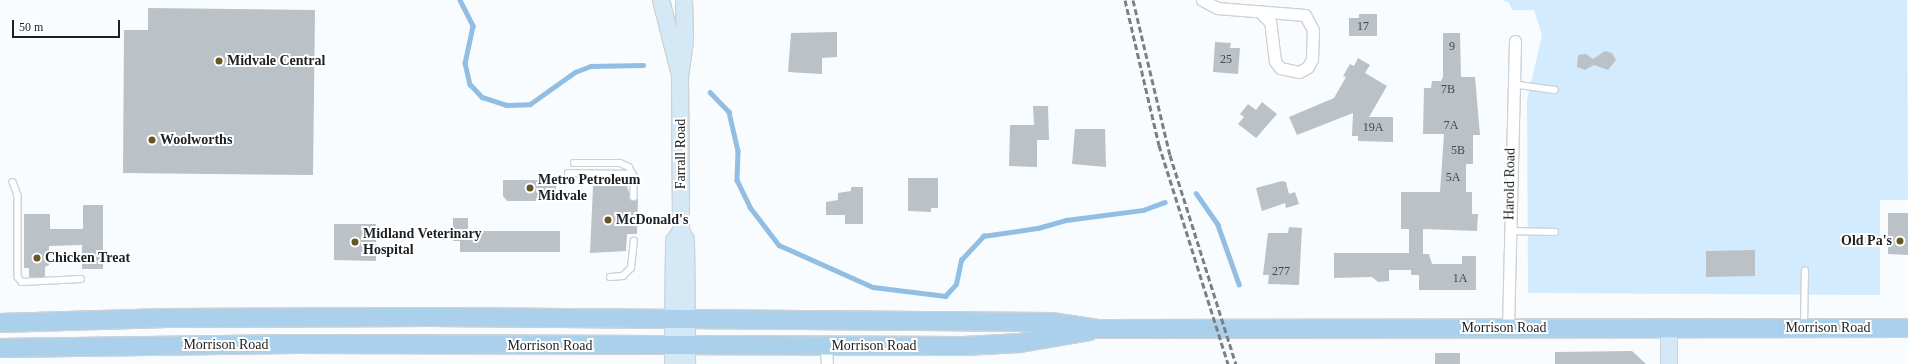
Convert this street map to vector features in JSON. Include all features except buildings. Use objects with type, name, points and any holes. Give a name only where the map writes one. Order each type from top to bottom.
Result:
[{"type":"main road","name":"Farrall Road","points":[[661,0],[680,76]]},
{"type":"main road","name":"Farrall Road","points":[[680,355],[681,321],[674,241],[681,231],[680,76],[685,41],[684,0]]},
{"type":"main road","name":"Morrison Road","points":[[0,323],[318,317],[681,321],[1052,322],[1099,329],[1908,328]]},
{"type":"main road","name":"Morrison Road","points":[[0,348],[294,344],[680,355],[827,355],[1019,343],[1099,329]]},
{"type":"main road","points":[[1669,329],[1669,364]]},
{"type":"street","points":[[1202,0],[1217,8],[1305,16],[1310,22],[1313,30],[1312,59],[1308,67],[1300,72],[1280,68],[1275,61],[1270,22],[1260,12]]},
{"type":"street","name":"Harold Road","points":[[1508,328],[1508,232],[1512,84],[1515,41]]},
{"type":"lane","points":[[1512,84],[1555,90]]},
{"type":"lane","points":[[574,163],[620,163],[629,167],[632,174],[634,197]]},
{"type":"lane","points":[[568,173],[632,174]]},
{"type":"lane","points":[[13,182],[18,196],[18,277],[22,282],[81,279]]},
{"type":"lane","points":[[1508,232],[1555,232]]},
{"type":"lane","points":[[610,277],[623,276],[631,268],[634,241]]},
{"type":"lane","points":[[1804,328],[1805,271]]},
{"type":"shaded area","points":[[1502,0],[1907,0],[1908,200],[1880,200],[1880,295],[1528,293],[1527,100],[1542,35],[1534,10],[1512,10],[1509,3]]},
{"type":"waterway","points":[[460,0],[473,26],[465,63],[470,84],[482,97],[506,105],[530,104],[575,72],[591,66],[643,65]]},
{"type":"waterway","points":[[710,92],[729,112],[738,151],[737,180],[750,207],[779,245],[873,287],[945,296],[956,284],[961,260],[983,236],[1038,228],[1066,220],[1143,210],[1165,202]]},
{"type":"waterway","points":[[1196,193],[1218,225],[1239,284]]},
{"type":"railway","points":[[1125,0],[1159,145],[1228,364]]},
{"type":"railway","points":[[1133,0],[1170,155],[1236,364]]},
{"type":"place","name":"Midvale Central","points":[[219,61]]},
{"type":"place","name":"Woolworths","points":[[152,140]]},
{"type":"place","name":"Metro Petroleum Midvale","points":[[530,188]]},
{"type":"place","name":"McDonald's","points":[[608,220]]},
{"type":"place","name":"Old Pa's","points":[[1900,241]]},
{"type":"place","name":"Midland Veterinary Hospital","points":[[355,242]]},
{"type":"place","name":"Chicken Treat","points":[[37,258]]}]
